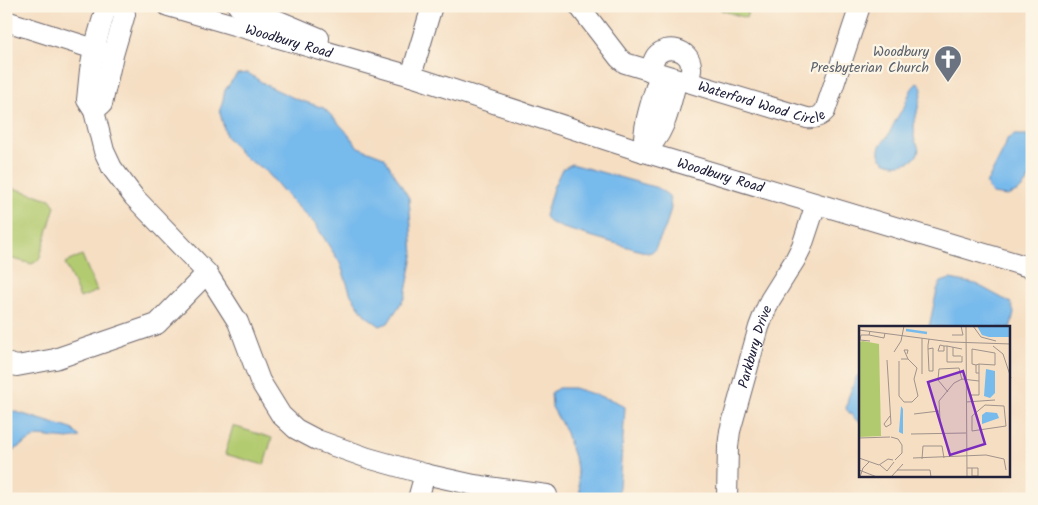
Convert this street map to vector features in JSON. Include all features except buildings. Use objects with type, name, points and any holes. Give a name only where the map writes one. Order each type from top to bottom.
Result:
[{"type":"street","points":[[113,6],[105,12],[94,48],[87,100],[94,111],[104,150],[112,168],[134,197],[207,273],[238,322],[260,381],[281,415],[296,429],[317,440],[368,458],[474,485],[547,496]]},
{"type":"street","points":[[94,111],[102,104],[113,54],[125,14],[121,6]]},
{"type":"street","name":"Woodbury Road","points":[[168,6],[411,76],[644,152],[1032,268]]},
{"type":"street","name":"Woodbury Road","points":[[238,6],[262,14],[411,76]]},
{"type":"street","points":[[411,76],[432,6]]},
{"type":"street","name":"Waterford Wood Circle","points":[[579,6],[619,58],[631,65],[807,118],[817,118],[826,111],[860,6]]},
{"type":"street","points":[[6,21],[113,54]]},
{"type":"street","name":"Waterford Wood Circle","points":[[644,152],[659,136],[664,124],[669,76]]},
{"type":"street","name":"Parkbury Drive","points":[[727,499],[730,431],[759,327],[770,300],[802,246],[816,204]]},
{"type":"street","points":[[6,363],[17,366],[55,360],[157,324],[207,273]]},
{"type":"street","points":[[418,499],[425,474]]},
{"type":"green space","points":[[722,6],[750,6],[746,18],[721,10]]},
{"type":"green space","points":[[6,186],[50,199],[55,206],[39,260],[32,264],[6,257]]},
{"type":"green space","points":[[82,255],[97,291],[80,298],[65,263]]},
{"type":"green space","points":[[233,426],[272,438],[264,465],[225,454]]},
{"type":"water","points":[[248,73],[266,85],[296,99],[324,108],[358,147],[384,157],[409,198],[413,256],[405,297],[388,323],[380,326],[365,315],[351,295],[340,263],[315,224],[266,171],[244,157],[226,136],[220,113],[225,90],[237,74]]},
{"type":"water","points":[[917,83],[921,86],[922,90],[914,126],[914,137],[919,148],[918,152],[914,159],[909,162],[891,164],[881,158],[879,153],[880,147],[903,109],[911,90]]},
{"type":"water","points":[[1014,135],[1027,135],[1032,139],[1032,175],[1019,191],[1007,196],[992,194],[986,184],[1005,147],[1007,139]]},
{"type":"water","points":[[572,164],[658,188],[669,196],[671,208],[666,226],[654,251],[648,253],[563,228],[549,222],[545,216],[553,188],[562,169]]},
{"type":"water","points":[[950,279],[976,284],[1011,303],[1014,313],[1010,329],[1010,326],[929,326],[937,290],[941,282]]},
{"type":"water","points":[[859,375],[859,422],[846,409],[848,398]]},
{"type":"water","points":[[558,388],[574,388],[615,401],[625,407],[618,499],[581,499],[576,463],[565,430],[552,407],[551,393]]},
{"type":"water","points":[[6,409],[72,429],[80,437],[68,439],[38,436],[6,455]]},
{"type":"place","name":"Woodbury Presbyterian Church","points":[[948,83]]}]
